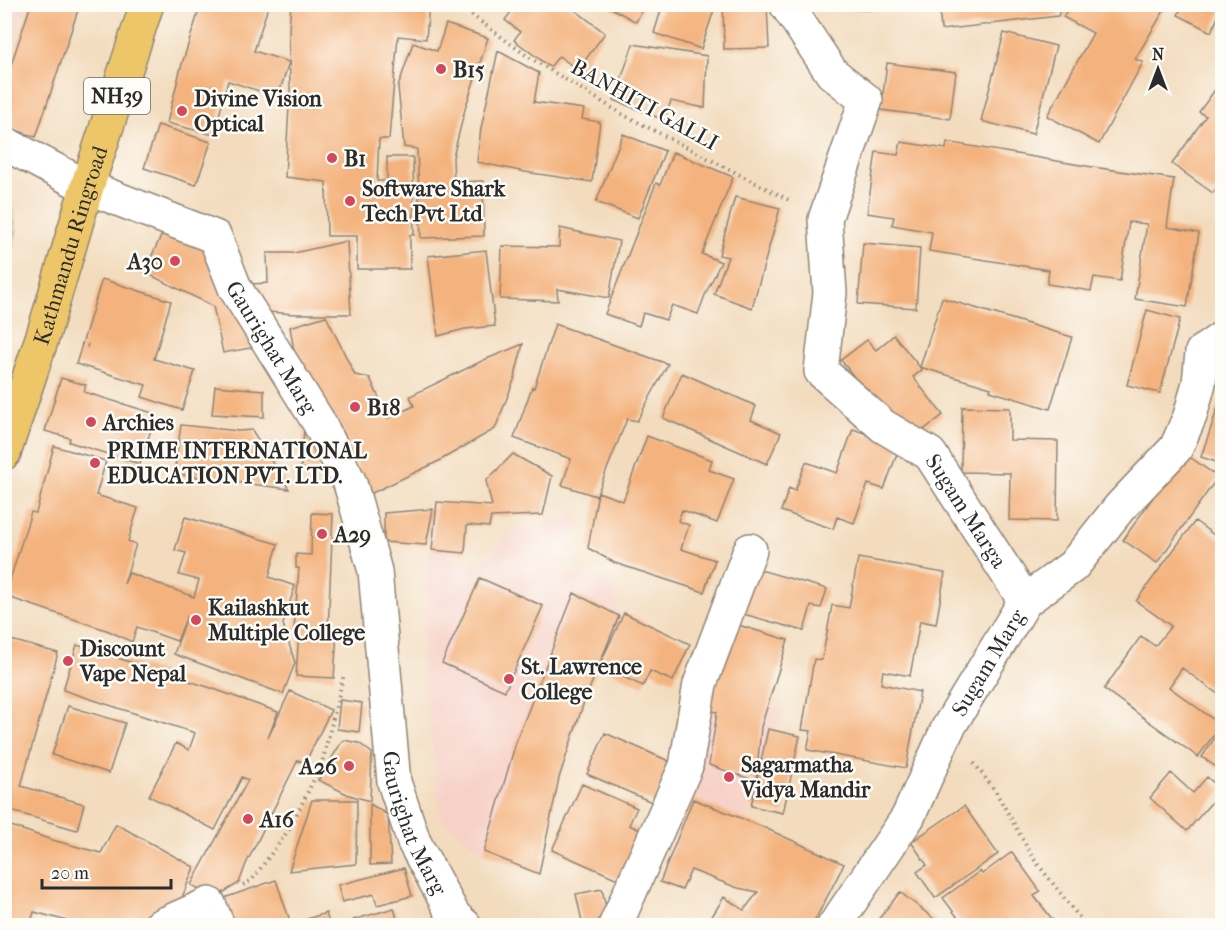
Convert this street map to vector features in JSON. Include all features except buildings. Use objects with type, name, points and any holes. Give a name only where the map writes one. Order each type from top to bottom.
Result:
[{"type":"highway","name":"Kathmandu Ringroad","points":[[4,453],[147,4]]},
{"type":"street","name":"Sugam Marga","points":[[786,4],[832,74],[866,100],[825,219],[830,293],[822,371],[883,426],[930,454],[1025,601]]},
{"type":"street","name":"Gaurighat Marg","points":[[4,143],[87,188],[214,237],[235,288],[312,411],[350,483],[375,571],[394,782],[414,842],[454,916],[465,926]]},
{"type":"street","name":"Sugam Marg","points":[[834,926],[908,817],[948,728],[1025,601],[1073,566],[1120,507],[1176,448],[1190,416],[1199,382],[1202,352],[1222,338]]},
{"type":"street","points":[[615,926],[686,766],[700,684],[750,550]]},
{"type":"street","points":[[160,926],[214,915]]},
{"type":"path","name":"BANHITI GALLI","points":[[457,4],[527,56],[622,114],[825,219]]},
{"type":"path","points":[[214,915],[252,880],[290,828],[322,763],[346,667],[384,669]]},
{"type":"path","points":[[948,728],[996,792],[1033,858],[1086,926]]},
{"type":"shaded area","points":[[4,5],[28,5],[5,69]]},
{"type":"shaded area","name":"St. Lawrence College","points":[[435,502],[460,569],[493,553],[511,532],[576,512],[580,525],[571,534],[558,572],[612,582],[619,616],[584,702],[559,778],[539,874],[484,852],[441,819],[421,657],[428,555]]},
{"type":"shaded area","name":"Sagarmatha Vidya Mandir","points":[[707,676],[761,704],[783,709],[743,830],[719,880],[664,864],[697,788]]},
{"type":"green space","points":[[5,183],[16,232],[5,269]]},
{"type":"place","name":"B15","points":[[441,69]]},
{"type":"place","name":"Divine Vision Optical","points":[[182,111]]},
{"type":"place","name":"B1","points":[[332,158]]},
{"type":"place","name":"Software Shark Tech Pvt Ltd","points":[[350,201]]},
{"type":"place","name":"A30","points":[[175,261]]},
{"type":"place","name":"B18","points":[[355,407]]},
{"type":"place","name":"Archies","points":[[91,422]]},
{"type":"place","name":"PRIME INTERNATIONAL EDUCATION PVT. LTD.","points":[[95,463]]},
{"type":"place","name":"A29","points":[[322,534]]},
{"type":"place","name":"Kailashkut Multiple College","points":[[196,620]]},
{"type":"place","name":"Discount Vape Nepal","points":[[68,661]]},
{"type":"place","name":"St. Lawrence College","points":[[509,679]]},
{"type":"place","name":"A26","points":[[349,766]]},
{"type":"place","name":"Sagarmatha Vidya Mandir","points":[[729,777]]},
{"type":"place","name":"A16","points":[[248,819]]}]
